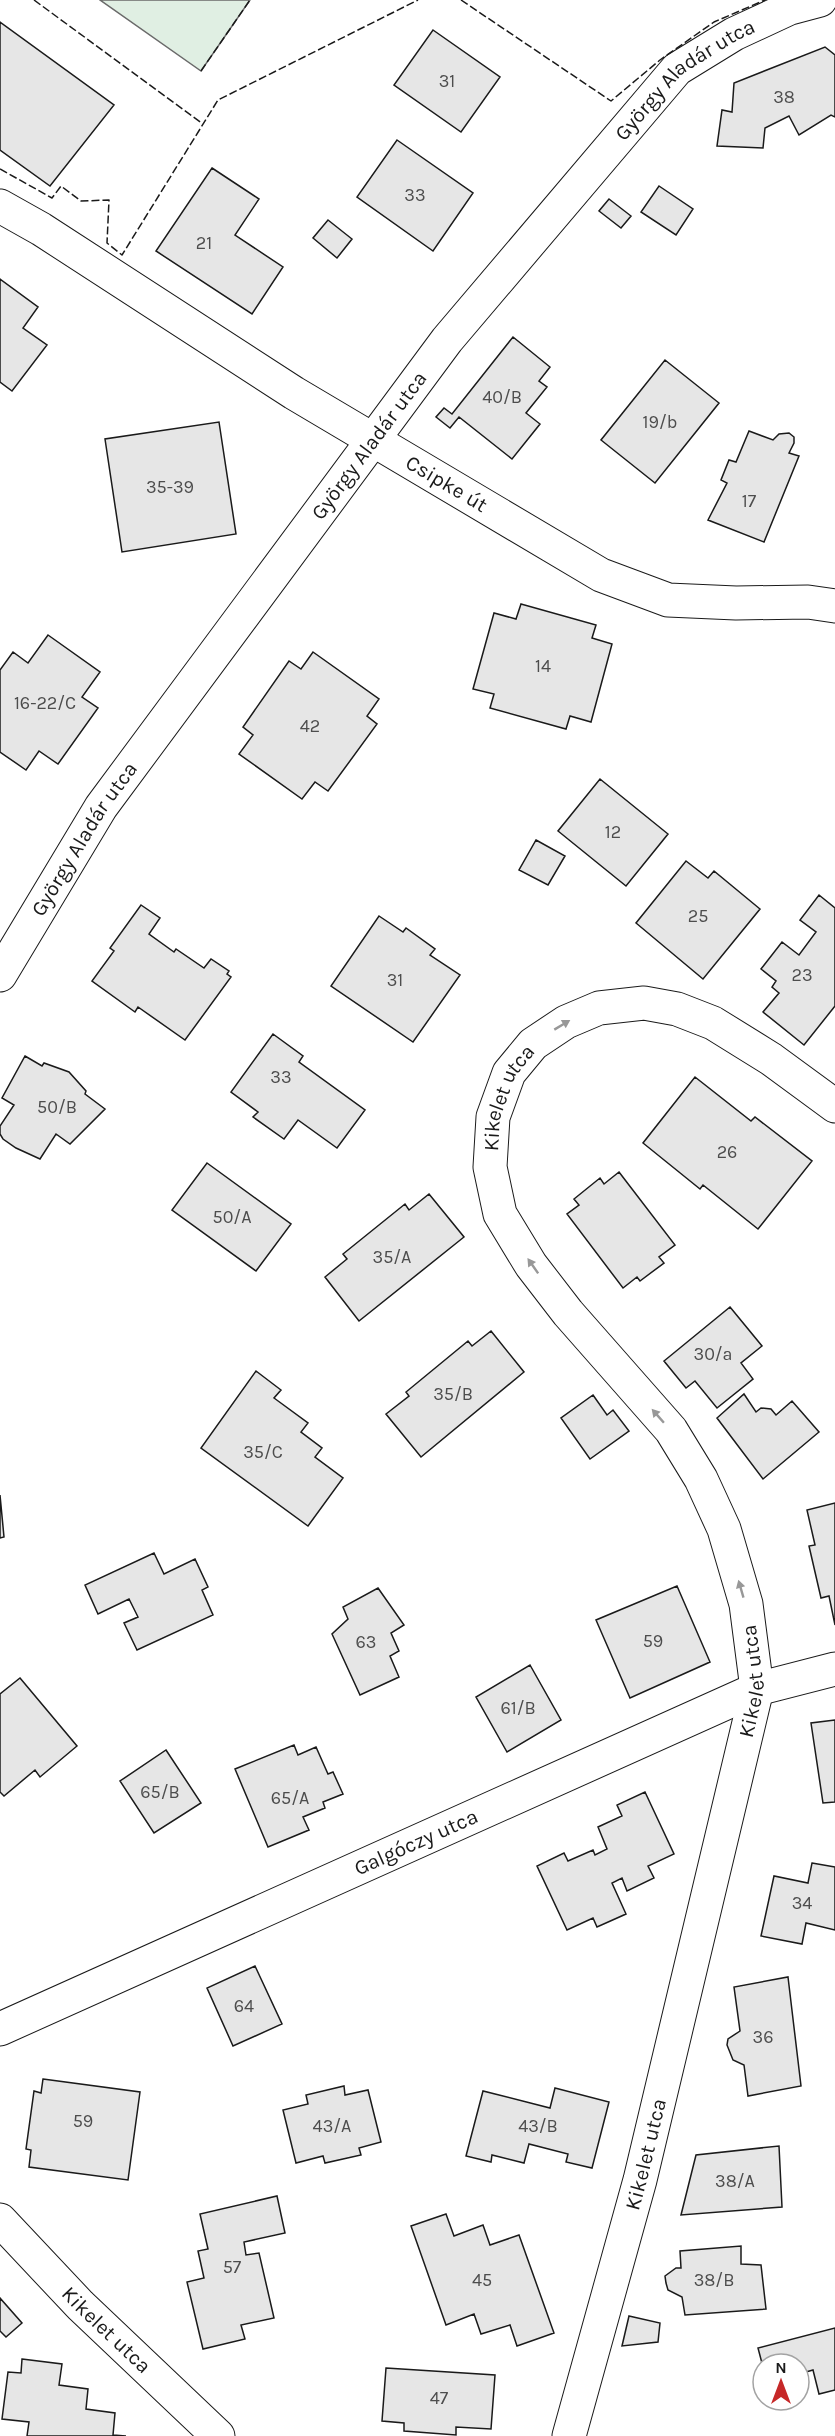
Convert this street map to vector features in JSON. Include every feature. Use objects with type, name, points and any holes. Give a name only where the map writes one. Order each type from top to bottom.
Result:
[{"type":"street","name":"György Aladár utca","points":[[0,975],[101,807],[447,340],[677,69],[734,34],[790,8],[820,0]]},
{"type":"street","name":"Csipke út","points":[[0,206],[41,229],[294,393],[601,575],[668,600],[736,603],[808,602],[835,606]]},
{"type":"street","name":"Kikelet utca","points":[[568,2436],[640,2180],[757,1689],[746,1604],[724,1529],[700,1479],[671,1431],[568,1313],[531,1265],[500,1214],[490,1167],[493,1117],[509,1073],[533,1044],[566,1022],[599,1008],[644,1003],[677,1009],[713,1023],[771,1059],[835,1106]]},
{"type":"street","name":"Galgóczy utca","points":[[0,2029],[757,1689],[835,1669]]},
{"type":"street","name":"Kikelet utca","points":[[0,2220],[80,2304],[218,2436]]},
{"type":"green space","points":[[100,0],[250,0],[201,71]]},
{"type":"building","points":[[0,22],[114,105],[50,186],[0,150]]},
{"type":"building","points":[[433,30],[500,77],[461,132],[394,85]]},
{"type":"building","points":[[825,47],[835,55],[835,117],[831,115],[799,135],[789,116],[765,128],[763,148],[717,146],[722,110],[732,112],[734,83]]},
{"type":"building","points":[[397,140],[473,193],[433,251],[357,197]]},
{"type":"building","points":[[212,168],[259,199],[235,235],[283,267],[252,314],[156,251]]},
{"type":"building","points":[[659,186],[693,209],[676,235],[641,212]]},
{"type":"building","points":[[609,199],[631,216],[621,228],[599,211]]},
{"type":"building","points":[[328,220],[352,239],[337,258],[313,238]]},
{"type":"building","points":[[0,279],[38,307],[23,328],[47,345],[12,391],[0,382]]},
{"type":"building","points":[[513,337],[550,367],[539,381],[547,387],[526,413],[540,424],[512,459],[459,417],[450,428],[436,417],[444,408],[452,414]]},
{"type":"building","points":[[665,360],[719,403],[655,483],[601,440]]},
{"type":"building","points":[[219,422],[236,534],[122,552],[105,439]]},
{"type":"building","points":[[749,431],[773,440],[779,434],[789,433],[794,437],[794,443],[789,453],[799,456],[764,542],[708,520],[727,483],[721,480],[729,460],[736,462]]},
{"type":"building","points":[[521,604],[596,625],[592,638],[612,644],[591,722],[570,716],[566,729],[490,708],[494,694],[473,689],[494,613],[516,619]]},
{"type":"building","points":[[48,635],[100,672],[82,697],[98,708],[58,764],[39,751],[26,770],[0,752],[0,670],[13,652],[28,663]]},
{"type":"building","points":[[313,652],[379,699],[367,716],[377,724],[328,791],[315,782],[302,799],[239,754],[253,735],[243,727],[289,661],[301,669]]},
{"type":"building","points":[[600,779],[668,834],[626,886],[558,831]]},
{"type":"building","points":[[536,840],[565,856],[548,885],[519,870]]},
{"type":"building","points":[[686,861],[708,878],[714,871],[760,909],[703,979],[636,923]]},
{"type":"building","points":[[819,895],[835,908],[835,1006],[804,1045],[763,1012],[779,993],[772,987],[776,981],[761,969],[782,942],[799,955],[816,932],[800,920]]},
{"type":"building","points":[[141,905],[160,918],[149,934],[174,952],[176,949],[204,968],[211,959],[229,971],[227,974],[231,977],[185,1040],[138,1007],[135,1012],[92,981],[114,951],[110,948]]},
{"type":"building","points":[[379,916],[403,932],[406,928],[435,949],[430,955],[460,975],[413,1042],[331,986]]},
{"type":"building","points":[[273,1034],[303,1056],[299,1062],[365,1110],[337,1148],[298,1120],[284,1139],[253,1117],[258,1112],[231,1092]]},
{"type":"building","points":[[25,1056],[42,1066],[44,1063],[69,1072],[86,1091],[85,1094],[105,1109],[70,1144],[56,1134],[40,1159],[16,1148],[0,1134],[0,1126],[14,1105],[2,1098]]},
{"type":"building","points":[[695,1077],[751,1121],[755,1117],[812,1161],[758,1229],[703,1185],[700,1189],[643,1143]]},
{"type":"building","points":[[207,1163],[291,1224],[256,1271],[172,1210]]},
{"type":"building","points":[[619,1172],[675,1245],[659,1257],[664,1263],[640,1281],[637,1277],[623,1288],[567,1214],[579,1205],[574,1199],[600,1178],[604,1184]]},
{"type":"building","points":[[429,1194],[464,1237],[359,1321],[325,1277],[347,1259],[343,1254],[405,1204],[409,1210]]},
{"type":"building","points":[[730,1307],[762,1346],[741,1363],[753,1379],[717,1408],[695,1381],[686,1388],[664,1361]]},
{"type":"building","points":[[491,1331],[524,1372],[421,1457],[386,1414],[409,1396],[406,1392],[468,1341],[472,1346]]},
{"type":"building","points":[[256,1371],[281,1390],[274,1398],[308,1423],[301,1432],[322,1448],[315,1457],[343,1478],[308,1526],[201,1448]]},
{"type":"building","points":[[744,1394],[756,1412],[761,1408],[771,1409],[776,1415],[792,1401],[819,1432],[763,1479],[717,1418]]},
{"type":"building","points":[[593,1395],[607,1415],[613,1410],[629,1431],[590,1459],[561,1418]]},
{"type":"building","points":[[0,1495],[4,1537],[0,1538]]},
{"type":"building","points":[[835,1503],[835,1625],[829,1596],[821,1598],[809,1546],[815,1545],[807,1510]]},
{"type":"building","points":[[154,1553],[164,1574],[195,1559],[208,1587],[202,1590],[213,1615],[137,1650],[124,1623],[138,1617],[129,1599],[98,1614],[85,1585]]},
{"type":"building","points":[[677,1586],[710,1662],[630,1698],[596,1620]]},
{"type":"building","points":[[378,1588],[404,1625],[391,1633],[399,1651],[390,1656],[399,1677],[360,1695],[332,1634],[348,1619],[343,1607]]},
{"type":"building","points":[[530,1665],[561,1720],[507,1752],[476,1697]]},
{"type":"building","points":[[20,1678],[77,1746],[40,1777],[35,1770],[4,1796],[0,1792],[0,1694]]},
{"type":"building","points":[[835,1720],[835,1802],[823,1803],[811,1723]]},
{"type":"building","points":[[294,1745],[298,1755],[316,1747],[328,1774],[333,1772],[343,1794],[323,1802],[325,1808],[303,1817],[309,1830],[268,1847],[235,1769]]},
{"type":"building","points":[[166,1750],[201,1803],[154,1833],[120,1781]]},
{"type":"building","points":[[645,1792],[674,1854],[648,1866],[654,1878],[627,1891],[622,1878],[612,1883],[626,1914],[597,1927],[593,1918],[567,1930],[537,1866],[564,1853],[568,1861],[593,1850],[595,1855],[607,1849],[598,1827],[622,1816],[617,1805]]},
{"type":"building","points":[[812,1863],[835,1867],[835,1930],[806,1923],[802,1944],[761,1936],[774,1876],[808,1883]]},
{"type":"building","points":[[255,1966],[282,2024],[233,2046],[207,1988]]},
{"type":"building","points":[[788,1977],[801,2086],[748,2096],[744,2065],[733,2060],[727,2045],[728,2039],[740,2031],[734,1987]]},
{"type":"building","points":[[43,2079],[140,2092],[128,2180],[29,2167],[31,2150],[26,2149],[34,2091],[41,2093]]},
{"type":"building","points":[[344,2086],[345,2095],[368,2090],[381,2142],[359,2148],[361,2155],[325,2163],[323,2156],[296,2163],[283,2110],[308,2104],[306,2095]]},
{"type":"building","points":[[555,2088],[609,2102],[592,2168],[566,2162],[568,2154],[529,2144],[524,2163],[492,2155],[491,2162],[466,2156],[483,2091],[550,2108]]},
{"type":"building","points":[[779,2146],[782,2207],[681,2215],[696,2155]]},
{"type":"building","points":[[277,2196],[285,2233],[244,2242],[246,2255],[259,2253],[274,2318],[241,2325],[245,2339],[203,2349],[187,2282],[204,2278],[198,2251],[208,2249],[200,2214]]},
{"type":"building","points":[[446,2214],[454,2236],[483,2225],[490,2245],[519,2235],[554,2333],[517,2346],[510,2325],[481,2334],[474,2314],[446,2325],[411,2226]]},
{"type":"building","points":[[741,2246],[741,2264],[761,2265],[766,2309],[685,2315],[682,2297],[668,2290],[665,2276],[676,2268],[681,2268],[680,2251]]},
{"type":"building","points":[[0,2298],[22,2323],[6,2337],[0,2331]]},
{"type":"building","points":[[629,2316],[660,2323],[658,2342],[622,2346]]},
{"type":"building","points":[[835,2328],[835,2390],[819,2394],[813,2370],[811,2371],[811,2352],[759,2352],[758,2348]]},
{"type":"building","points":[[22,2359],[62,2364],[59,2385],[88,2389],[86,2409],[115,2413],[113,2435],[126,2436],[27,2436],[29,2422],[2,2419],[8,2372],[21,2373]]},
{"type":"building","points":[[386,2368],[495,2375],[491,2429],[456,2427],[456,2435],[404,2431],[404,2423],[382,2421]]},
{"type":"fence","points":[[34,0],[203,124]]},
{"type":"fence","points":[[201,71],[250,0]]},
{"type":"fence","points":[[0,169],[52,198],[61,186],[81,201],[109,200],[107,243],[122,255],[218,100],[418,0]]},
{"type":"fence","points":[[461,0],[611,101],[660,60],[714,22],[765,0]]}]
